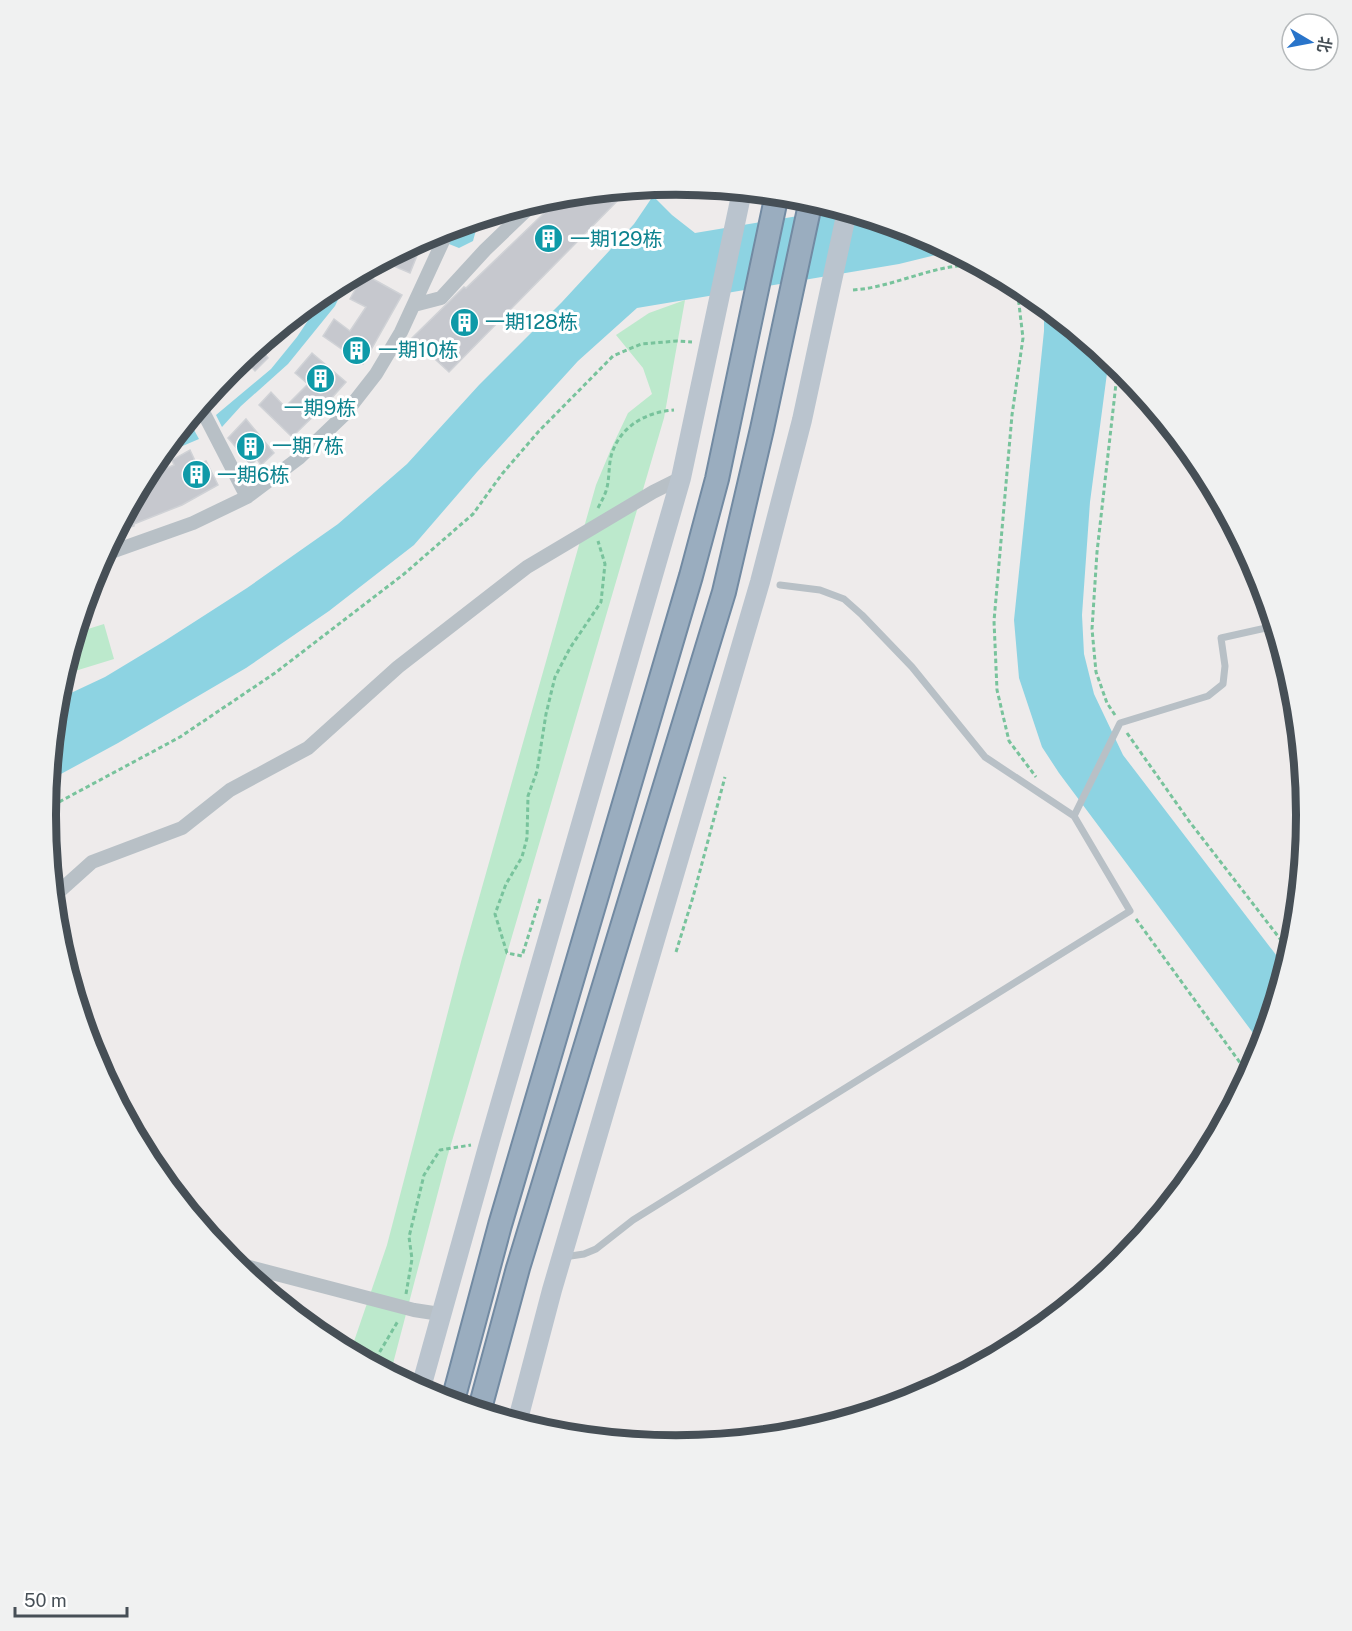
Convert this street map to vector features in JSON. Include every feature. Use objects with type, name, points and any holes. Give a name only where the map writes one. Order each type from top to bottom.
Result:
[{"type":"highway","points":[[454,1395],[504,1213],[691,576],[717,479],[758,291],[774,203]]},
{"type":"highway","points":[[481,1404],[518,1268],[724,592],[809,210]]},
{"type":"main road","points":[[422,1381],[681,478],[741,198]]},
{"type":"main road","points":[[519,1416],[561,1257],[760,582],[801,420],[845,219]]},
{"type":"street","points":[[414,305],[441,298],[485,250],[522,214]]},
{"type":"street","points":[[115,551],[193,523],[247,497],[299,458],[344,415],[376,374],[401,332],[444,240]]},
{"type":"street","points":[[204,413],[247,497]]},
{"type":"street","points":[[60,890],[92,862],[182,828],[230,790],[308,748],[398,667],[527,567],[653,492],[681,478]]},
{"type":"street","points":[[252,1268],[404,1307],[440,1314]]},
{"type":"lane","points":[[561,1257],[584,1254],[596,1249],[633,1220],[1130,911],[1074,816],[985,757],[912,667],[844,599],[820,590],[780,585]]},
{"type":"lane","points":[[1074,816],[1120,723],[1209,696],[1223,684],[1225,666],[1221,638],[1267,628]]},
{"type":"path","points":[[853,290],[871,289],[933,270],[964,267]]},
{"type":"path","points":[[1018,298],[1023,338],[1012,415],[994,621],[997,690],[1008,741],[1041,782]]},
{"type":"path","points":[[56,803],[180,737],[275,673],[404,574],[473,514],[502,474],[538,431],[613,357],[641,344],[677,341],[711,343]]},
{"type":"path","points":[[1117,379],[1097,552],[1092,629],[1096,672],[1107,703],[1120,723],[1189,821],[1283,943]]},
{"type":"path","points":[[543,890],[522,956],[507,953],[495,914],[506,884],[522,856],[527,838],[528,796],[537,771],[546,714],[555,677],[570,648],[601,602],[605,564],[599,544],[595,514],[606,491],[612,453],[623,432],[643,417],[657,411],[674,410]]},
{"type":"path","points":[[676,952],[725,777]]},
{"type":"path","points":[[1130,911],[1243,1067]]},
{"type":"path","points":[[376,1358],[394,1330],[404,1307],[412,1259],[409,1237],[424,1175],[440,1150],[490,1140]]},
{"type":"green space","points":[[685,300],[664,418],[447,1158],[392,1367],[353,1345],[387,1245],[462,958],[596,485],[628,413],[652,394],[643,368],[616,335],[649,313]]},
{"type":"green space","points":[[104,624],[114,659],[73,672],[77,655],[84,630]]},
{"type":"water","points":[[653,196],[695,233],[820,212],[875,228],[939,254],[899,264],[637,308],[578,361],[414,545],[329,611],[246,668],[57,776],[67,695],[105,677],[163,642],[247,588],[338,524],[407,464],[479,385],[562,302],[634,224]]},
{"type":"water","points":[[476,228],[473,241],[459,248],[442,241]]},
{"type":"water","points":[[341,294],[335,306],[288,364],[241,406],[222,427],[216,415],[271,369],[314,312]]},
{"type":"water","points":[[1044,316],[1107,370],[1090,502],[1082,615],[1084,654],[1094,694],[1123,755],[1279,959],[1256,1036],[1059,773],[1042,747],[1019,678],[1014,620]]},
{"type":"water","points":[[191,429],[199,439],[176,449],[184,438]]},
{"type":"building","points":[[621,197],[449,372],[412,338],[464,287],[466,288],[549,208]]},
{"type":"building","points":[[419,251],[410,273],[391,265]]},
{"type":"building","points":[[369,277],[402,295],[363,364],[323,336],[334,319],[350,331],[366,307],[350,299],[359,282]]},
{"type":"building","points":[[264,352],[268,358],[255,371],[250,365]]},
{"type":"building","points":[[312,353],[346,382],[292,437],[259,405],[271,392],[285,407],[308,384],[295,373]]},
{"type":"building","name":"一期7栋","points":[[246,419],[274,453],[261,465],[257,459],[251,465],[228,438]]},
{"type":"building","points":[[190,450],[197,465],[206,461],[218,485],[182,505],[126,529],[160,471],[174,465],[172,460]]},
{"type":"place","name":"一期129栋","points":[[549,239]]},
{"type":"place","name":"一期128栋","points":[[464,322]]},
{"type":"place","name":"一期10栋","points":[[357,350]]},
{"type":"place","name":"一期9栋","points":[[320,378]]},
{"type":"place","name":"一期7栋","points":[[251,446]]},
{"type":"place","name":"一期6栋","points":[[196,475]]}]
